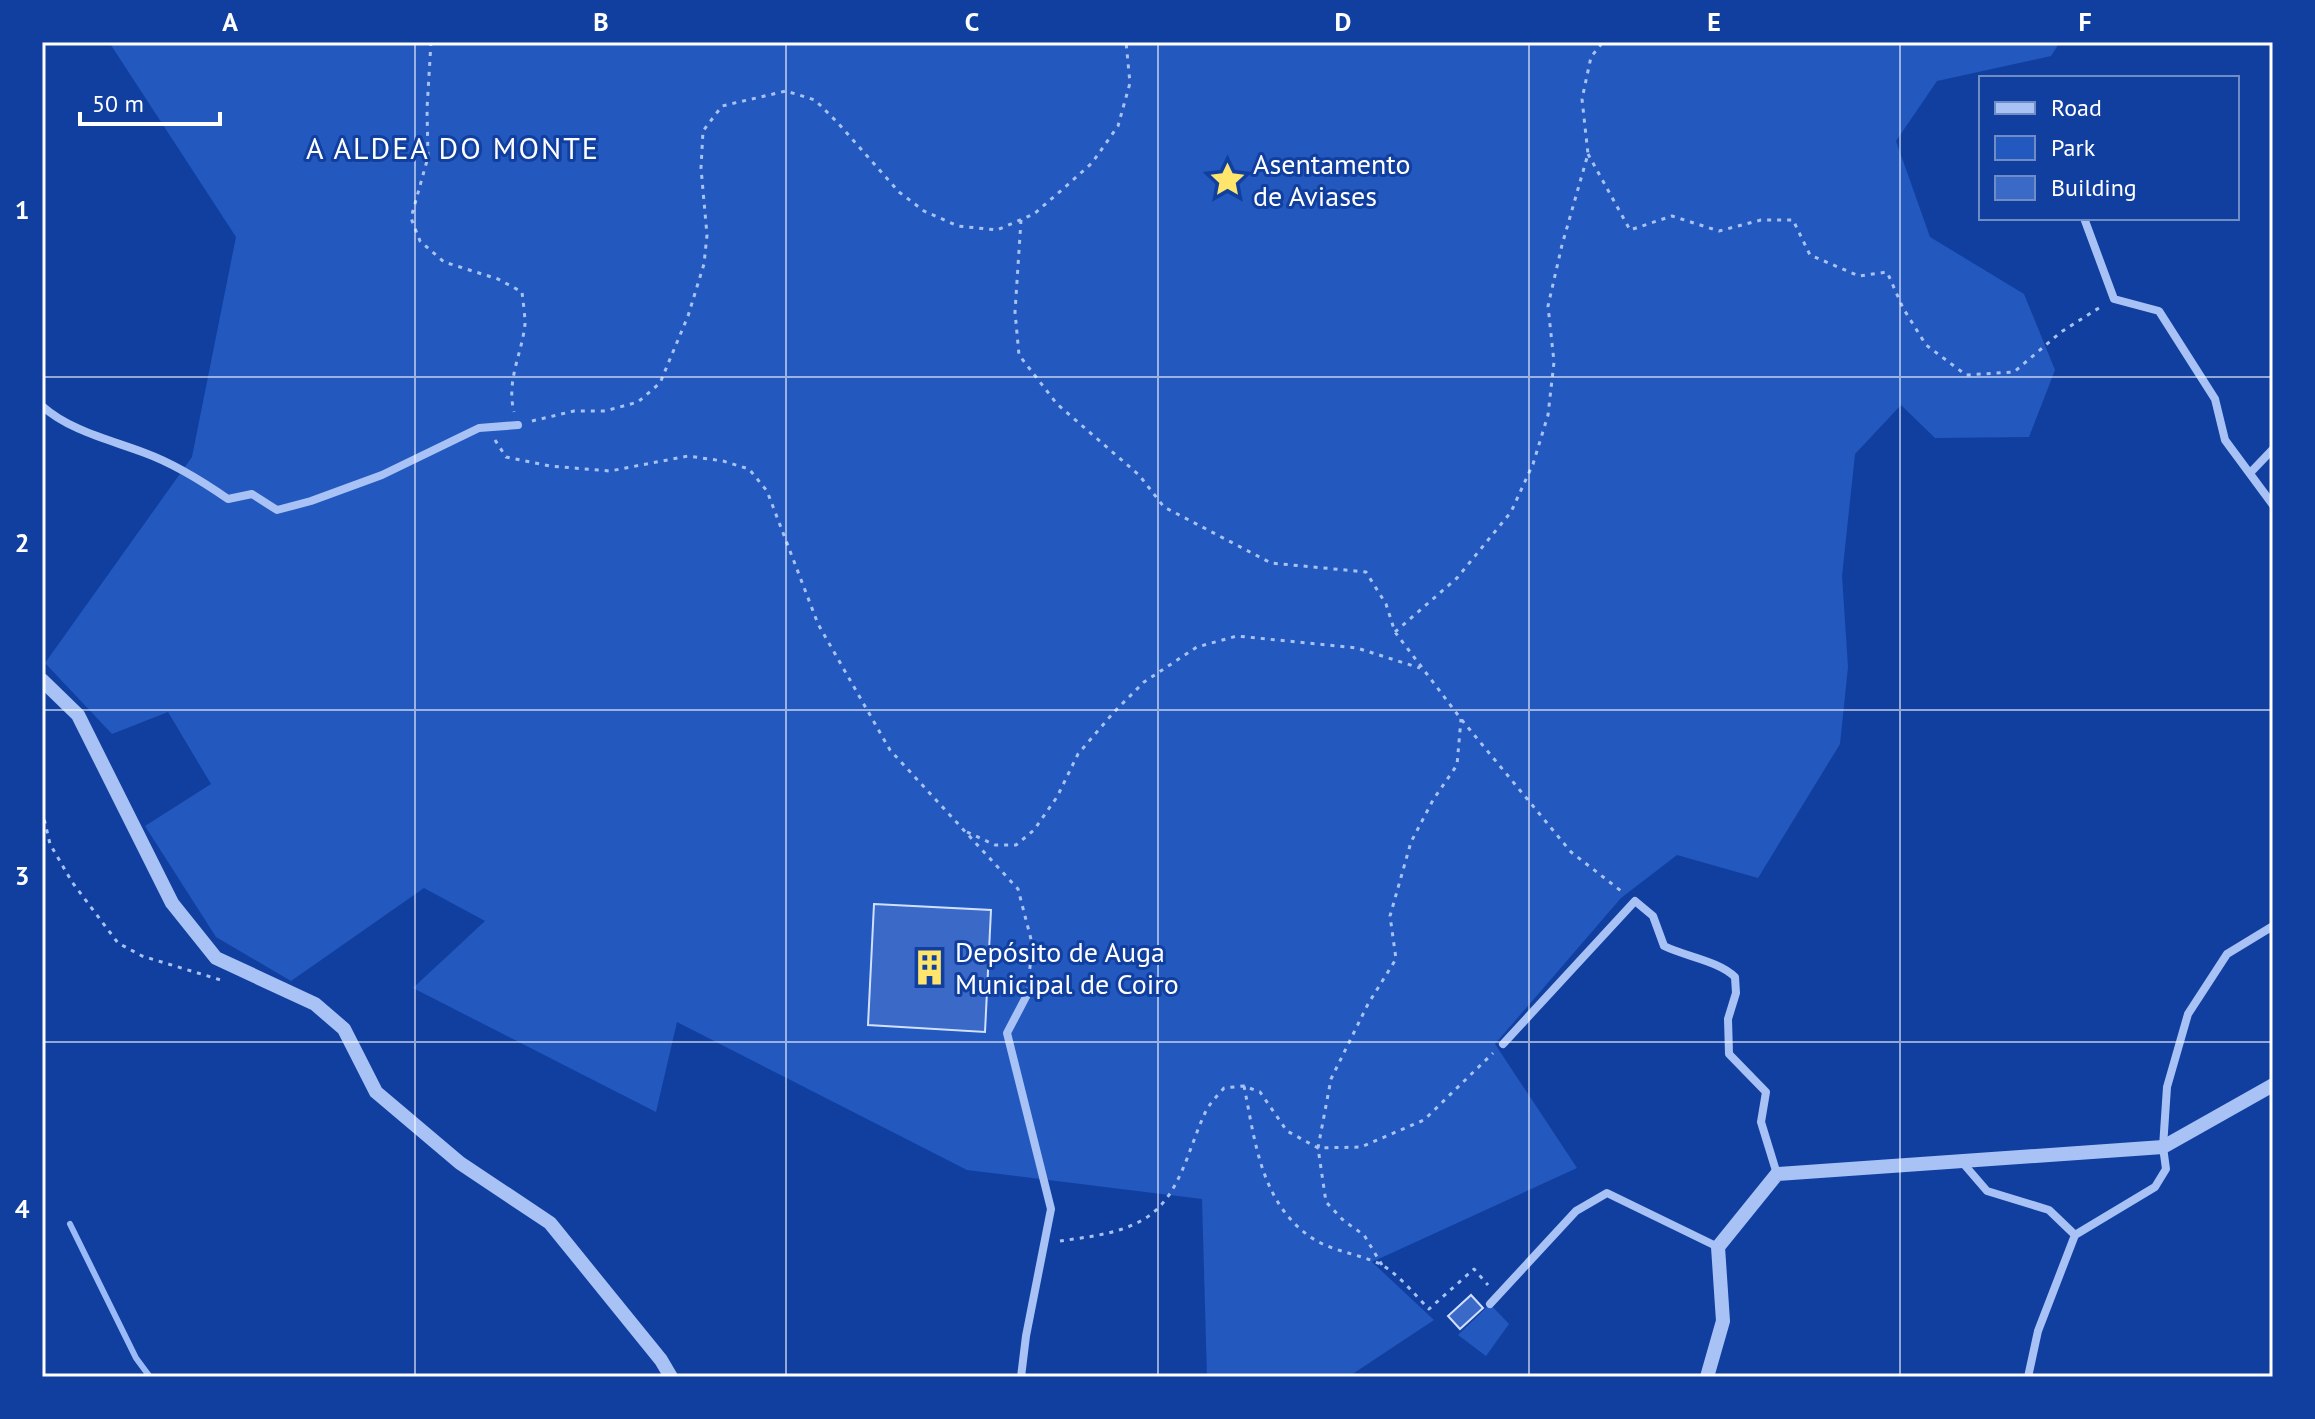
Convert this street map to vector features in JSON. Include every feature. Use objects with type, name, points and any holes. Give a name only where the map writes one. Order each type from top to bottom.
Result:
[{"type":"street","points":[[2085,220],[2114,299],[2159,311],[2215,399],[2225,440],[2273,505]]},
{"type":"street","points":[[42,406],[93,435],[149,454],[196,477],[228,499],[252,494],[277,510],[382,475],[479,428],[518,425]]},
{"type":"street","points":[[2251,472],[2273,449]]},
{"type":"street","points":[[42,680],[78,715],[172,903],[216,958],[315,1004],[344,1029],[376,1092],[460,1163],[550,1223],[661,1360],[671,1377]]},
{"type":"street","points":[[1503,1044],[1635,901],[1653,916],[1664,946],[1725,967],[1735,977],[1736,993],[1728,1019],[1729,1054],[1766,1092],[1761,1122],[1777,1174]]},
{"type":"street","points":[[2028,1377],[2038,1331],[2075,1235],[2155,1187],[2166,1169],[2163,1147],[2167,1087],[2188,1014],[2227,954],[2273,926]]},
{"type":"street","points":[[1021,1377],[1051,1209],[1007,1033],[1029,991]]},
{"type":"street","points":[[1707,1377],[1723,1321],[1718,1247],[1777,1174],[2163,1147],[2273,1085]]},
{"type":"street","points":[[1962,1162],[1987,1191],[2049,1210],[2075,1235]]},
{"type":"street","points":[[1490,1304],[1576,1211],[1607,1193],[1718,1247]]},
{"type":"path","points":[[431,42],[428,157],[411,218],[420,241],[444,262],[498,279],[522,292],[525,324],[516,356],[511,399],[518,425],[574,411],[605,411],[638,402],[660,383],[688,316],[704,264],[707,235],[701,168],[703,131],[722,106],[786,91],[815,100],[899,192],[924,211],[958,226],[997,230],[1034,214],[1092,163],[1118,126],[1130,83],[1126,42]]},
{"type":"path","points":[[1395,632],[1457,578],[1511,512],[1533,464],[1548,415],[1554,362],[1548,306],[1588,154],[1582,99],[1591,57],[1603,42]]},
{"type":"path","points":[[1588,154],[1630,230],[1672,216],[1719,231],[1761,220],[1793,220],[1810,255],[1859,276],[1887,272],[1903,308],[1926,345],[1966,375],[2014,372],[2061,332],[2114,299]]},
{"type":"path","points":[[1021,220],[1015,312],[1019,355],[1057,404],[1139,475],[1164,507],[1271,563],[1366,572],[1386,604],[1395,632],[1461,719],[1571,852],[1635,901]]},
{"type":"path","points":[[488,427],[506,457],[550,466],[610,471],[688,456],[723,461],[749,469],[767,491],[818,624],[890,750],[1018,889],[1032,943],[1029,991]]},
{"type":"path","points":[[964,830],[995,845],[1016,845],[1034,830],[1057,797],[1078,754],[1114,712],[1144,682],[1197,647],[1237,636],[1357,648],[1423,669]]},
{"type":"path","points":[[1461,719],[1457,765],[1433,800],[1411,842],[1390,916],[1396,959],[1368,1004],[1331,1079],[1318,1148],[1326,1202],[1344,1221],[1364,1235],[1382,1265],[1429,1309],[1474,1269],[1498,1296]]},
{"type":"path","points":[[42,810],[50,844],[72,882],[118,943],[142,956],[220,982],[257,977]]},
{"type":"path","points":[[1044,1243],[1100,1235],[1142,1221],[1162,1206],[1179,1176],[1206,1110],[1224,1088],[1244,1086],[1260,1092],[1287,1131],[1318,1148],[1361,1147],[1424,1120],[1503,1044]]},
{"type":"path","points":[[1244,1086],[1260,1168],[1282,1209],[1308,1235],[1337,1251],[1358,1255],[1382,1265]]},
{"type":"green space","points":[[109,42],[2060,42],[2051,56],[1937,81],[1896,141],[1930,237],[2024,294],[2055,370],[2029,437],[1935,438],[1901,405],[1855,454],[1842,576],[1848,667],[1840,744],[1758,878],[1677,855],[1621,898],[1495,1044],[1577,1168],[1372,1262],[1434,1320],[1348,1377],[1207,1377],[1202,1199],[967,1170],[677,1022],[656,1112],[413,988],[485,921],[424,888],[291,981],[216,937],[145,826],[211,784],[168,712],[112,734],[45,663],[192,457],[236,237]]},
{"type":"green space","points":[[1490,1304],[1509,1324],[1486,1356],[1458,1335]]},
{"type":"building","name":"Depósito de Auga Municipal de Coiro","points":[[874,904],[991,910],[985,1032],[868,1025]]},
{"type":"building","points":[[1471,1295],[1483,1308],[1460,1329],[1448,1316]]},
{"type":"waterway","points":[[70,1224],[136,1358],[150,1377]]},
{"type":"place","name":"Asentamento de Aviases","points":[[1227,180]]},
{"type":"place","name":"Depósito de Auga Municipal de Coiro","points":[[929,968]]},
{"type":"district","name":"A ALDEA DO MONTE","points":[[453,149]]}]
